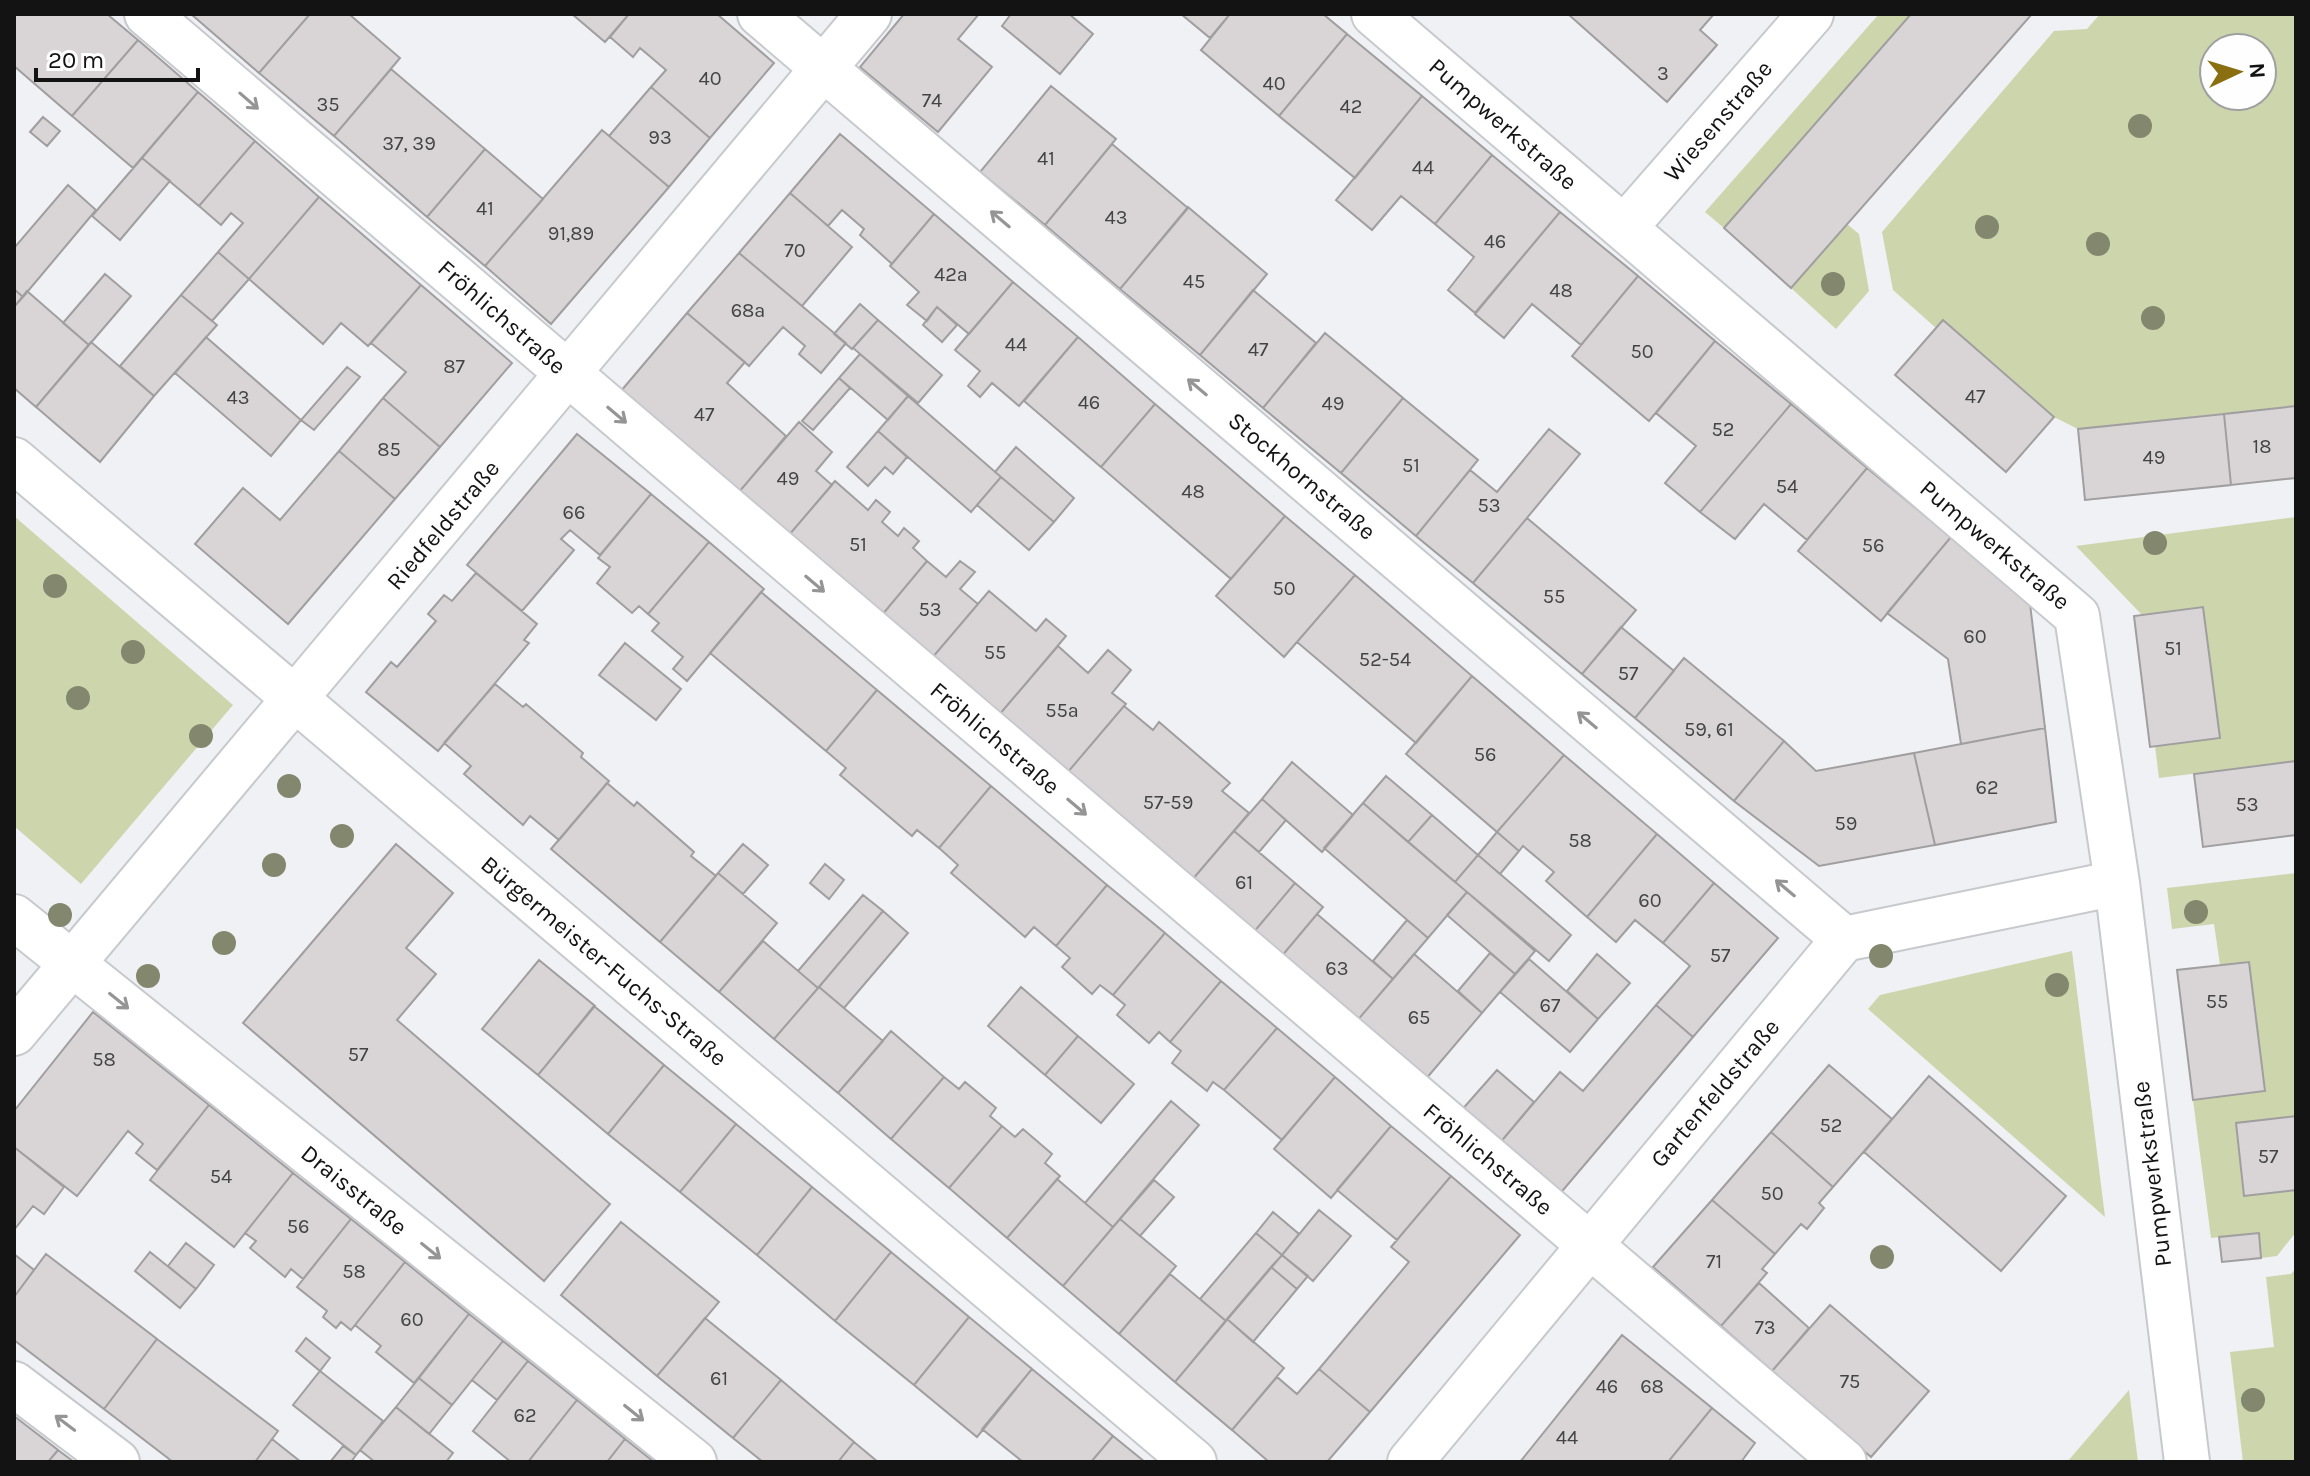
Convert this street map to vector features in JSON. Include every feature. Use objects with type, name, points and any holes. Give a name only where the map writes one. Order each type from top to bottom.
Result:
[{"type":"street","name":"Fröhlichstraße","points":[[147,14],[1844,1462]]},
{"type":"street","name":"Stockhornstraße","points":[[760,14],[1844,939]]},
{"type":"street","name":"Riedfeldstraße","points":[[14,1033],[869,14]]},
{"type":"street","name":"Pumpwerkstraße","points":[[1374,14],[2077,616],[2117,883],[2187,1462]]},
{"type":"street","name":"Wiesenstraße","points":[[1624,228],[1811,14]]},
{"type":"street","name":"Bürgermeister-Fuchs-Straße","points":[[14,460],[1194,1462]]},
{"type":"street","points":[[1844,939],[2117,883]]},
{"type":"street","name":"Draisstraße","points":[[14,917],[694,1462]]},
{"type":"street","name":"Gartenfeldstraße","points":[[1410,1462],[1844,939]]},
{"type":"street","points":[[14,1384],[117,1462]]},
{"type":"green space","points":[[1879,14],[1911,14],[1724,228],[1705,212]]},
{"type":"green space","points":[[2100,14],[2296,14],[2296,406],[2078,429],[2054,417],[1943,320],[1936,328],[1893,290],[1882,232],[2054,31],[2087,29]]},
{"type":"green space","points":[[1847,224],[1859,234],[1869,291],[1836,329],[1791,288]]},
{"type":"green space","points":[[14,516],[233,705],[81,884],[14,826]]},
{"type":"green space","points":[[2296,517],[2296,761],[2159,778],[2155,746],[2220,738],[2203,607],[2142,615],[2076,546]]},
{"type":"green space","points":[[2296,873],[2296,1116],[2236,1123],[2244,1195],[2296,1190],[2296,1232],[2277,1256],[2261,1258],[2258,1233],[2211,1238],[2193,1100],[2265,1091],[2249,962],[2220,965],[2214,924],[2172,929],[2167,888]]},
{"type":"green space","points":[[2072,951],[2105,1217],[1868,1009],[1880,995]]},
{"type":"green space","points":[[2296,1268],[2296,1462],[2243,1462],[2230,1352],[2274,1347],[2266,1277],[2291,1274]]},
{"type":"green space","points":[[2129,1390],[2138,1462],[2067,1462]]},
{"type":"building","points":[[14,14],[107,14],[138,40],[72,116],[14,66]]},
{"type":"building","points":[[191,14],[310,14],[259,73]]},
{"type":"building","points":[[310,14],[349,14],[400,58],[334,136],[259,73]]},
{"type":"building","points":[[572,14],[629,14],[605,42]]},
{"type":"building","points":[[629,14],[717,14],[774,63],[710,138],[651,87],[666,70],[640,48],[633,57],[610,37]]},
{"type":"building","points":[[904,14],[979,14],[958,39],[992,67],[938,132],[860,67]]},
{"type":"building","points":[[1011,14],[1069,14],[1093,34],[1060,74],[1002,26]]},
{"type":"building","points":[[1181,14],[1230,14],[1210,38]]},
{"type":"building","points":[[1230,14],[1323,14],[1347,34],[1279,116],[1201,50]]},
{"type":"building","points":[[1568,14],[1714,14],[1700,30],[1717,45],[1667,102]]},
{"type":"building","points":[[1911,14],[2032,14],[1791,288],[1724,228]]},
{"type":"building","points":[[1347,34],[1422,96],[1355,178],[1279,116]]},
{"type":"building","points":[[138,40],[198,92],[133,168],[72,116]]},
{"type":"building","points":[[391,69],[485,149],[427,217],[334,136]]},
{"type":"building","points":[[1051,86],[1116,139],[1045,225],[980,172]]},
{"type":"building","points":[[651,87],[710,138],[669,187],[609,136]]},
{"type":"building","points":[[198,92],[255,141],[199,206],[142,158]]},
{"type":"building","points":[[1422,96],[1492,155],[1435,224],[1401,196],[1372,230],[1336,200]]},
{"type":"building","points":[[43,117],[60,131],[47,146],[30,132]]},
{"type":"building","points":[[602,130],[669,187],[551,324],[485,266]]},
{"type":"building","points":[[840,134],[934,214],[892,264],[860,235],[864,229],[842,210],[828,226],[790,193]]},
{"type":"building","points":[[255,141],[319,197],[249,279],[218,252],[243,223],[231,213],[221,225],[199,206]]},
{"type":"building","points":[[1112,144],[1188,208],[1120,289],[1045,225]]},
{"type":"building","points":[[485,149],[543,199],[485,266],[427,217]]},
{"type":"building","points":[[1492,155],[1560,212],[1475,313],[1448,290],[1474,257],[1435,224]]},
{"type":"building","points":[[142,158],[170,181],[120,240],[92,216]]},
{"type":"building","points":[[68,185],[96,210],[23,297],[14,289],[14,248]]},
{"type":"building","points":[[790,193],[852,247],[802,306],[739,253]]},
{"type":"building","points":[[319,197],[421,285],[368,346],[341,323],[323,344],[249,279]]},
{"type":"building","points":[[1188,207],[1267,274],[1200,355],[1120,289]]},
{"type":"building","points":[[1560,212],[1638,276],[1581,345],[1532,304],[1504,338],[1475,314]]},
{"type":"building","points":[[934,214],[1013,282],[969,334],[937,307],[927,321],[907,305],[919,292],[890,266]]},
{"type":"building","points":[[218,252],[249,279],[212,321],[181,295]]},
{"type":"building","points":[[739,253],[846,343],[821,373],[799,354],[805,346],[783,327],[749,366],[687,313]]},
{"type":"building","points":[[105,274],[131,296],[89,345],[63,323]]},
{"type":"building","points":[[1638,276],[1715,341],[1649,421],[1572,356]]},
{"type":"building","points":[[1013,282],[1078,337],[1019,406],[992,383],[980,397],[968,386],[980,371],[955,350]]},
{"type":"building","points":[[421,285],[512,363],[440,447],[383,398],[406,372],[371,343]]},
{"type":"building","points":[[14,289],[23,297],[14,307]]},
{"type":"building","points":[[1253,290],[1316,343],[1263,408],[1200,355]]},
{"type":"building","points":[[27,291],[89,345],[36,407],[14,388],[14,307]]},
{"type":"building","points":[[181,295],[217,325],[154,396],[120,366]]},
{"type":"building","points":[[860,304],[878,320],[852,349],[834,334]]},
{"type":"building","points":[[937,307],[957,325],[942,342],[923,325]]},
{"type":"building","points":[[687,313],[745,362],[727,383],[786,436],[739,492],[621,391]]},
{"type":"building","points":[[878,320],[942,375],[918,403],[853,348]]},
{"type":"building","points":[[1943,320],[2054,417],[2006,472],[1895,375]]},
{"type":"building","points":[[1325,333],[1403,398],[1341,473],[1263,408]]},
{"type":"building","points":[[206,337],[301,420],[271,456],[175,373]]},
{"type":"building","points":[[1078,337],[1155,404],[1101,467],[1024,401]]},
{"type":"building","points":[[1715,341],[1791,404],[1700,512],[1665,483],[1696,446],[1656,413]]},
{"type":"building","points":[[91,342],[154,396],[100,462],[36,407]]},
{"type":"building","points":[[860,354],[908,396],[888,420],[839,378]]},
{"type":"building","points":[[347,367],[360,377],[314,430],[301,420]]},
{"type":"building","points":[[839,378],[850,388],[813,430],[802,421]]},
{"type":"building","points":[[908,396],[1001,477],[971,512],[878,431]]},
{"type":"building","points":[[383,398],[440,447],[395,499],[339,451]]},
{"type":"building","points":[[1403,398],[1478,460],[1416,536],[1341,473]]},
{"type":"building","points":[[1155,404],[1285,516],[1231,579],[1101,467]]},
{"type":"building","points":[[1791,404],[1867,468],[1807,540],[1764,504],[1735,539],[1700,512]]},
{"type":"building","points":[[2296,406],[2296,478],[2231,485],[2224,414]]},
{"type":"building","points":[[2224,414],[2231,485],[2085,500],[2078,429]]},
{"type":"building","points":[[799,422],[832,452],[816,471],[832,485],[789,535],[739,492]]},
{"type":"building","points":[[1549,429],[1580,454],[1473,583],[1416,536],[1470,470],[1497,492]]},
{"type":"building","points":[[878,431],[907,457],[893,474],[885,467],[868,486],[847,467]]},
{"type":"building","points":[[577,434],[651,494],[600,555],[570,530],[561,539],[574,550],[522,611],[467,565]]},
{"type":"building","points":[[1016,447],[1074,498],[1054,522],[995,472]]},
{"type":"building","points":[[339,451],[395,499],[288,624],[195,544],[243,488],[280,520]]},
{"type":"building","points":[[1867,468],[1951,537],[1881,621],[1798,551]]},
{"type":"building","points":[[1001,477],[1054,522],[1029,550],[977,505]]},
{"type":"building","points":[[835,481],[868,510],[876,500],[890,512],[882,522],[898,536],[904,528],[919,541],[913,548],[927,561],[882,615],[789,535]]},
{"type":"building","points":[[651,494],[709,542],[648,614],[639,606],[632,613],[597,583],[610,567],[598,558]]},
{"type":"building","points":[[1285,516],[1355,575],[1284,657],[1216,596]]},
{"type":"building","points":[[1527,518],[1636,610],[1582,674],[1473,583]]},
{"type":"building","points":[[1951,537],[2030,604],[2045,728],[1961,744],[1948,659],[1887,613]]},
{"type":"building","points":[[709,542],[764,589],[687,681],[673,669],[683,657],[652,631],[659,623],[648,614]]},
{"type":"building","points":[[927,561],[946,577],[960,561],[975,572],[960,589],[978,604],[932,658],[882,615]]},
{"type":"building","points":[[476,573],[537,624],[524,640],[529,643],[438,751],[366,692],[391,662],[397,667],[436,621],[428,614],[444,595],[452,601]]},
{"type":"building","points":[[1355,575],[1472,676],[1416,743],[1297,642]]},
{"type":"building","points":[[989,591],[1036,631],[1046,619],[1066,636],[999,715],[932,658]]},
{"type":"building","points":[[761,592],[877,690],[826,751],[710,653]]},
{"type":"building","points":[[2203,607],[2220,738],[2150,747],[2134,616]]},
{"type":"building","points":[[1621,627],[1674,671],[1635,718],[1582,674]]},
{"type":"building","points":[[625,643],[681,689],[656,720],[599,675]]},
{"type":"building","points":[[1058,646],[1088,673],[1108,650],[1131,670],[1112,693],[1126,704],[1067,773],[999,715]]},
{"type":"building","points":[[1684,658],[1784,741],[1734,801],[1635,718]]},
{"type":"building","points":[[1472,676],[1564,755],[1497,832],[1406,754]]},
{"type":"building","points":[[495,684],[523,707],[526,704],[583,753],[581,757],[609,781],[559,840],[530,816],[523,825],[464,774],[471,766],[444,743]]},
{"type":"building","points":[[877,690],[991,786],[939,848],[917,830],[912,836],[840,775],[846,768],[826,751]]},
{"type":"building","points":[[1124,706],[1153,730],[1159,722],[1230,783],[1222,791],[1249,813],[1192,880],[1067,773]]},
{"type":"building","points":[[2045,728],[2056,822],[1935,845],[1914,753]]},
{"type":"building","points":[[1784,741],[1816,771],[1914,753],[1935,845],[1819,866],[1734,801]]},
{"type":"building","points":[[1564,755],[1657,834],[1587,917],[1546,881],[1554,872],[1523,846],[1519,851],[1497,832]]},
{"type":"building","points":[[2296,761],[2296,835],[2203,847],[2194,774]]},
{"type":"building","points":[[1292,762],[1353,815],[1322,852],[1262,799]]},
{"type":"building","points":[[1386,776],[1432,815],[1408,842],[1363,803]]},
{"type":"building","points":[[607,783],[634,806],[637,802],[694,852],[691,856],[716,876],[660,942],[551,849]]},
{"type":"building","points":[[991,786],[1107,885],[1056,946],[1034,927],[1025,937],[951,873],[958,865],[939,848]]},
{"type":"building","points":[[1262,799],[1286,820],[1259,852],[1234,831]]},
{"type":"building","points":[[1363,803],[1467,892],[1428,938],[1324,848]]},
{"type":"building","points":[[1432,815],[1478,855],[1455,882],[1408,842]]},
{"type":"building","points":[[1234,831],[1295,883],[1253,933],[1192,880]]},
{"type":"building","points":[[1497,832],[1519,851],[1500,874],[1478,855]]},
{"type":"building","points":[[1657,834],[1714,883],[1663,943],[1635,920],[1616,942],[1587,917]]},
{"type":"building","points":[[396,844],[453,893],[406,948],[436,974],[397,1020],[610,1204],[544,1281],[243,1023]]},
{"type":"building","points":[[743,844],[768,865],[743,894],[718,873]]},
{"type":"building","points":[[1478,855],[1571,935],[1549,961],[1455,882]]},
{"type":"building","points":[[825,864],[844,880],[829,899],[810,883]]},
{"type":"building","points":[[718,873],[777,923],[719,992],[660,942]]},
{"type":"building","points":[[1295,883],[1323,907],[1281,957],[1253,933]]},
{"type":"building","points":[[1714,883],[1778,938],[1693,1037],[1656,1005],[1690,966],[1663,943]]},
{"type":"building","points":[[1107,885],[1165,933],[1113,995],[1100,985],[1092,994],[1062,967],[1070,958],[1056,946]]},
{"type":"building","points":[[1467,892],[1535,951],[1515,974],[1447,915]]},
{"type":"building","points":[[863,895],[883,911],[818,988],[798,971]]},
{"type":"building","points":[[883,911],[908,933],[844,1008],[819,987]]},
{"type":"building","points":[[1317,914],[1393,979],[1356,1022],[1281,957]]},
{"type":"building","points":[[1407,920],[1428,938],[1393,979],[1373,961]]},
{"type":"building","points":[[1165,933],[1221,981],[1170,1042],[1159,1032],[1149,1043],[1117,1015],[1125,1005],[1113,995]]},
{"type":"building","points":[[763,941],[818,988],[774,1039],[719,992]]},
{"type":"building","points":[[1490,953],[1515,974],[1482,1013],[1458,991]]},
{"type":"building","points":[[1414,954],[1482,1013],[1425,1080],[1356,1022]]},
{"type":"building","points":[[1597,954],[1630,983],[1598,1019],[1567,991]]},
{"type":"building","points":[[1529,959],[1598,1019],[1570,1052],[1500,992]]},
{"type":"building","points":[[539,960],[595,1006],[538,1075],[482,1029]]},
{"type":"building","points":[[2249,962],[2265,1091],[2193,1100],[2177,970]]},
{"type":"building","points":[[1221,981],[1277,1028],[1224,1090],[1213,1082],[1207,1091],[1172,1063],[1181,1051],[1170,1042]]},
{"type":"building","points":[[819,987],[883,1041],[838,1093],[774,1039]]},
{"type":"building","points":[[1021,987],[1078,1036],[1045,1075],[988,1026]]},
{"type":"building","points":[[1656,1005],[1693,1037],[1558,1196],[1499,1144],[1560,1072],[1583,1091]]},
{"type":"building","points":[[594,1006],[664,1065],[608,1134],[538,1075]]},
{"type":"building","points":[[93,1012],[209,1105],[157,1170],[136,1153],[143,1144],[128,1131],[77,1196],[14,1147],[14,1111]]},
{"type":"building","points":[[1277,1028],[1335,1077],[1282,1140],[1224,1090]]},
{"type":"building","points":[[891,1031],[944,1077],[891,1139],[838,1093]]},
{"type":"building","points":[[1078,1036],[1134,1084],[1101,1123],[1045,1075]]},
{"type":"building","points":[[664,1065],[736,1124],[680,1192],[608,1134]]},
{"type":"building","points":[[1829,1065],[1892,1119],[1833,1187],[1771,1132]]},
{"type":"building","points":[[1497,1070],[1534,1102],[1499,1144],[1460,1112]]},
{"type":"building","points":[[1929,1076],[2066,1196],[2001,1271],[1864,1152]]},
{"type":"building","points":[[944,1077],[959,1089],[965,1082],[996,1108],[990,1116],[1002,1126],[949,1188],[891,1139]]},
{"type":"building","points":[[1335,1077],[1391,1126],[1331,1198],[1274,1149]]},
{"type":"building","points":[[1171,1101],[1199,1125],[1113,1227],[1085,1203]]},
{"type":"building","points":[[209,1105],[293,1173],[234,1247],[150,1180]]},
{"type":"building","points":[[2296,1116],[2296,1190],[2244,1196],[2236,1123]]},
{"type":"building","points":[[736,1124],[812,1187],[757,1255],[680,1192]]},
{"type":"building","points":[[1002,1126],[1015,1137],[1023,1129],[1052,1154],[1045,1163],[1060,1176],[1007,1238],[949,1188]]},
{"type":"building","points":[[1391,1126],[1451,1176],[1397,1240],[1337,1190]]},
{"type":"building","points":[[1771,1132],[1833,1187],[1819,1203],[1824,1208],[1807,1229],[1801,1224],[1775,1254],[1712,1200]]},
{"type":"building","points":[[14,1147],[64,1187],[44,1214],[33,1206],[14,1230]]},
{"type":"building","points":[[293,1173],[351,1219],[303,1279],[291,1269],[285,1277],[250,1248],[256,1241],[245,1233]]},
{"type":"building","points":[[1451,1176],[1520,1235],[1370,1412],[1319,1369],[1409,1262],[1391,1247]]},
{"type":"building","points":[[1057,1179],[1113,1227],[1063,1286],[1007,1238]]},
{"type":"building","points":[[1154,1180],[1174,1197],[1140,1236],[1120,1219]]},
{"type":"building","points":[[812,1187],[891,1252],[835,1321],[757,1255]]},
{"type":"building","points":[[1712,1200],[1775,1254],[1762,1269],[1767,1273],[1721,1326],[1653,1267]]},
{"type":"building","points":[[1319,1210],[1351,1236],[1313,1281],[1282,1255]]},
{"type":"building","points":[[1273,1212],[1299,1234],[1282,1255],[1256,1233]]},
{"type":"building","points":[[351,1219],[405,1262],[351,1330],[341,1322],[336,1328],[323,1317],[327,1311],[297,1287]]},
{"type":"building","points":[[1120,1219],[1176,1266],[1119,1334],[1063,1286]]},
{"type":"building","points":[[621,1222],[719,1302],[657,1376],[561,1295]]},
{"type":"building","points":[[1256,1233],[1282,1255],[1226,1321],[1200,1299]]},
{"type":"building","points":[[2259,1233],[2261,1258],[2222,1262],[2219,1237]]},
{"type":"building","points":[[186,1243],[214,1265],[196,1289],[168,1266]]},
{"type":"building","points":[[150,1252],[196,1289],[180,1308],[135,1271]]},
{"type":"building","points":[[891,1252],[969,1317],[914,1385],[835,1321]]},
{"type":"building","points":[[14,1254],[34,1270],[14,1297]]},
{"type":"building","points":[[46,1254],[157,1339],[104,1409],[14,1340],[14,1297]]},
{"type":"building","points":[[1282,1255],[1308,1276],[1297,1289],[1271,1267]]},
{"type":"building","points":[[405,1262],[469,1314],[414,1383],[376,1352],[381,1346],[355,1325]]},
{"type":"building","points":[[1271,1267],[1297,1289],[1253,1342],[1227,1319]]},
{"type":"building","points":[[1170,1274],[1226,1321],[1175,1382],[1119,1334]]},
{"type":"building","points":[[1759,1283],[1809,1328],[1772,1371],[1721,1326]]},
{"type":"building","points":[[1830,1305],[1929,1391],[1871,1457],[1772,1371]]},
{"type":"building","points":[[469,1314],[503,1341],[452,1405],[419,1378]]},
{"type":"building","points":[[969,1317],[1032,1369],[977,1437],[914,1385]]},
{"type":"building","points":[[705,1318],[781,1380],[733,1438],[657,1376]]},
{"type":"building","points":[[1227,1319],[1284,1368],[1232,1430],[1175,1382]]},
{"type":"building","points":[[1622,1335],[1712,1408],[1668,1462],[1520,1462]]},
{"type":"building","points":[[306,1338],[330,1358],[320,1371],[296,1351]]},
{"type":"building","points":[[157,1339],[278,1431],[255,1462],[173,1462],[104,1409]]},
{"type":"building","points":[[503,1341],[528,1361],[497,1400],[472,1380]]},
{"type":"building","points":[[528,1361],[577,1400],[528,1462],[511,1462],[473,1431]]},
{"type":"building","points":[[1032,1369],[1113,1436],[1091,1462],[1023,1462],[982,1429]]},
{"type":"building","points":[[1319,1369],[1370,1412],[1327,1462],[1269,1462],[1232,1430],[1277,1377],[1297,1394]]},
{"type":"building","points":[[320,1371],[383,1421],[356,1455],[293,1405]]},
{"type":"building","points":[[419,1378],[452,1405],[429,1434],[396,1407]]},
{"type":"building","points":[[781,1380],[854,1442],[838,1462],[763,1462],[733,1438]]},
{"type":"building","points":[[577,1400],[625,1439],[607,1462],[528,1462]]},
{"type":"building","points":[[396,1407],[453,1453],[446,1462],[375,1462],[360,1450]]},
{"type":"building","points":[[1712,1408],[1755,1443],[1741,1462],[1668,1462]]},
{"type":"building","points":[[14,1416],[58,1450],[48,1462],[14,1462]]},
{"type":"building","points":[[1113,1436],[1145,1462],[1091,1462]]},
{"type":"building","points":[[272,1439],[301,1462],[255,1462]]},
{"type":"building","points":[[625,1439],[654,1462],[607,1462]]},
{"type":"building","points":[[854,1442],[878,1462],[838,1462]]},
{"type":"building","points":[[343,1446],[356,1455],[351,1462],[330,1462]]},
{"type":"building","points":[[58,1450],[74,1462],[48,1462]]}]
